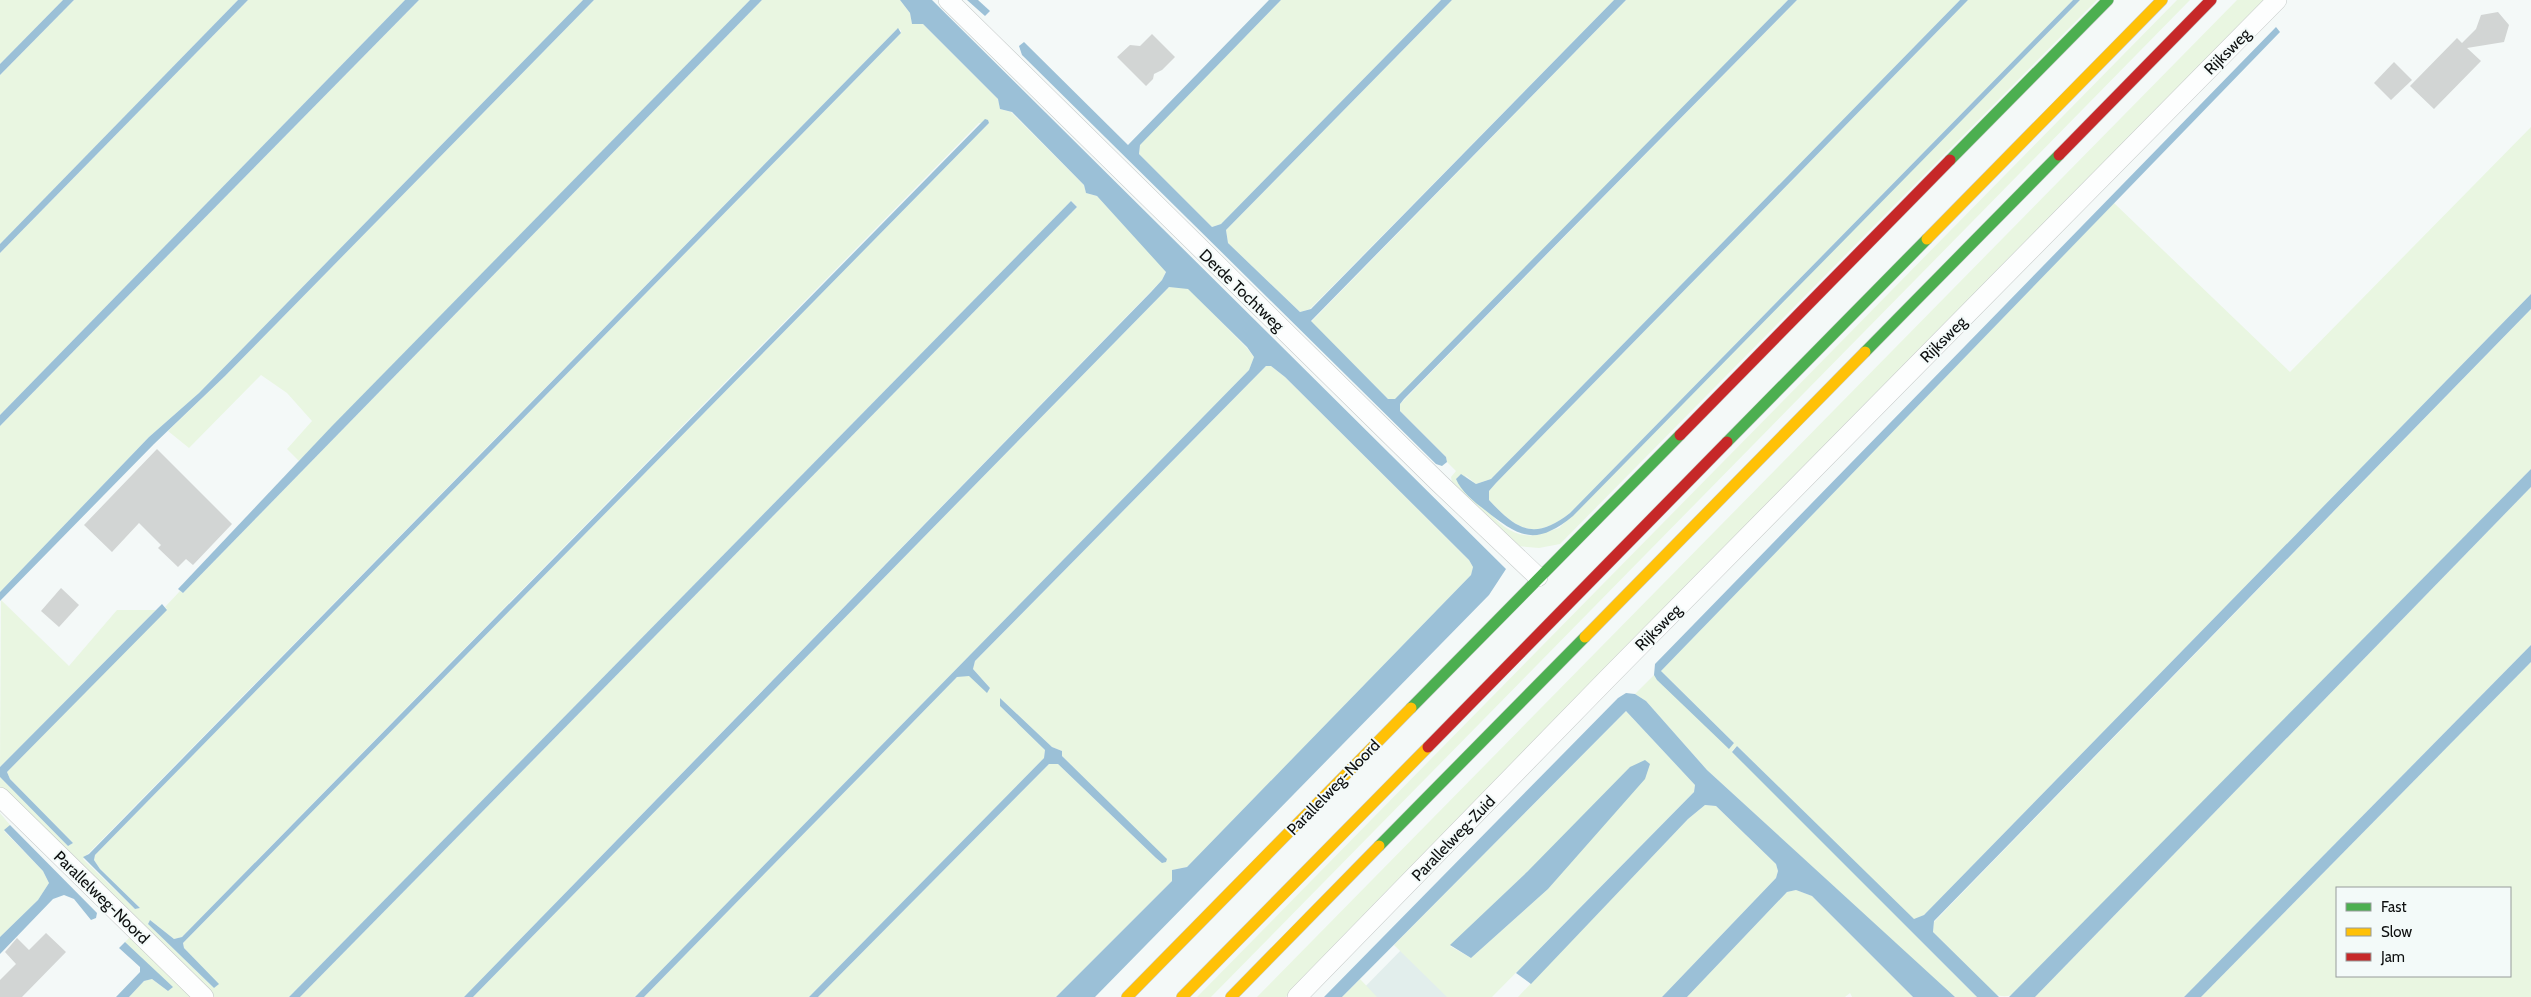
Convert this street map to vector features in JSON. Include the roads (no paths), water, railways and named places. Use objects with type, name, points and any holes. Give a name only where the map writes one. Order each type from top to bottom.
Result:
[{"type":"main road","points":[[1538,577],[2108,0]]},
{"type":"main road","points":[[1182,997],[2162,0]]},
{"type":"main road","points":[[1231,997],[2211,0]]},
{"type":"main road","name":"Parallelweg-Noord","points":[[1127,997],[1538,577]]},
{"type":"street","name":"Derde Tochtweg","points":[[948,0],[1432,476],[1538,577]]},
{"type":"street","name":"Rijksweg","points":[[1608,678],[2277,0]]},
{"type":"street","name":"Parallelweg-Zuid","points":[[1297,997],[1608,678]]},
{"type":"street","name":"Parallelweg-Noord","points":[[0,797],[204,997]]},
{"type":"water","points":[[63,0],[74,0],[0,75],[0,64]]},
{"type":"water","points":[[238,0],[248,0],[0,253],[0,244]]},
{"type":"water","points":[[405,0],[419,0],[0,426],[0,415]]},
{"type":"water","points":[[583,0],[594,0],[225,376],[154,444],[0,601],[0,592],[149,437],[199,393]]},
{"type":"water","points":[[750,0],[762,0],[183,593],[178,589],[332,426]]},
{"type":"water","points":[[900,0],[932,0],[1506,569],[1489,595],[1095,997],[1056,997],[1172,881],[1172,870],[1187,867],[1471,575],[1473,567],[1469,560],[1285,377],[1271,366],[1266,366],[975,661],[973,669],[990,688],[987,693],[969,676],[957,677],[644,997],[635,997],[1249,370],[1254,357],[1247,347],[1188,289],[1169,287],[473,997],[464,997],[1151,292],[1162,280],[1166,272],[1097,196],[1086,193],[1084,185],[1012,112],[1000,109],[998,99],[923,24],[912,24],[910,13]]},
{"type":"water","points":[[967,0],[978,0],[990,11],[985,16]]},
{"type":"water","points":[[1269,0],[1281,0],[1140,145],[1139,154],[1212,227],[1221,224],[1441,0],[1452,0],[1226,230],[1228,243],[1300,312],[1311,309],[1614,0],[1626,0],[1311,321],[1388,399],[1395,399],[1788,0],[1797,0],[1400,404],[1400,411],[1446,457],[1447,462],[1442,466],[1436,464],[1022,55],[1019,46],[1024,42],[1128,145]]},
{"type":"water","points":[[1960,0],[1968,0],[1489,491],[1489,500],[1508,519],[1517,525],[1536,529],[1557,522],[1570,513],[2073,0],[2080,0],[1573,516],[1548,532],[1528,535],[1508,527],[1468,496],[1456,479],[1461,474],[1476,484],[1491,479]]},
{"type":"water","points":[[2276,27],[2280,32],[1661,671],[1734,743],[1729,749],[1657,680],[1654,675],[1655,664]]},
{"type":"water","points":[[898,28],[901,33],[95,855],[94,860],[100,869],[140,908],[135,909],[83,857],[89,854]]},
{"type":"water","points":[[985,119],[989,123],[183,943],[184,948],[219,984],[214,988],[148,924],[150,920],[174,939],[182,937]]},
{"type":"water","points":[[1071,201],[1077,207],[300,997],[289,997]]},
{"type":"water","points":[[2531,294],[2531,309],[1934,921],[1933,932],[1999,997],[1977,997],[1732,752],[1737,746],[1914,919],[1924,915]]},
{"type":"water","points":[[2531,469],[2531,487],[2035,997],[2009,997]]},
{"type":"water","points":[[162,604],[167,610],[7,772],[10,779],[73,843],[68,846],[0,777],[0,767]]},
{"type":"water","points":[[2531,645],[2531,662],[2201,997],[2184,997]]},
{"type":"water","points":[[1626,693],[1635,694],[1646,701],[1707,770],[1955,997],[1913,997],[1812,896],[1796,890],[1787,892],[1687,997],[1662,997],[1776,878],[1778,871],[1776,864],[1716,806],[1705,805],[1688,819],[1531,984],[1516,973],[1694,792],[1695,785],[1626,711],[1342,997],[1324,997],[1618,698]]},
{"type":"water","points":[[1000,698],[1052,747],[1062,751],[1062,756],[1167,859],[1166,862],[1162,863],[1156,858],[1058,764],[1049,764],[818,997],[809,997],[1044,758],[1045,750],[1000,706]]},
{"type":"water","points":[[1645,760],[1650,764],[1645,779],[1548,889],[1471,958],[1450,945],[1528,871],[1630,767]]},
{"type":"water","points":[[10,825],[97,913],[96,918],[91,920],[74,899],[64,895],[53,899],[0,954],[0,937],[38,900],[49,883],[43,871],[4,830]]},
{"type":"water","points":[[125,942],[173,987],[168,991],[152,979],[144,981],[129,997],[116,997],[140,972],[140,967],[119,948]]}]
